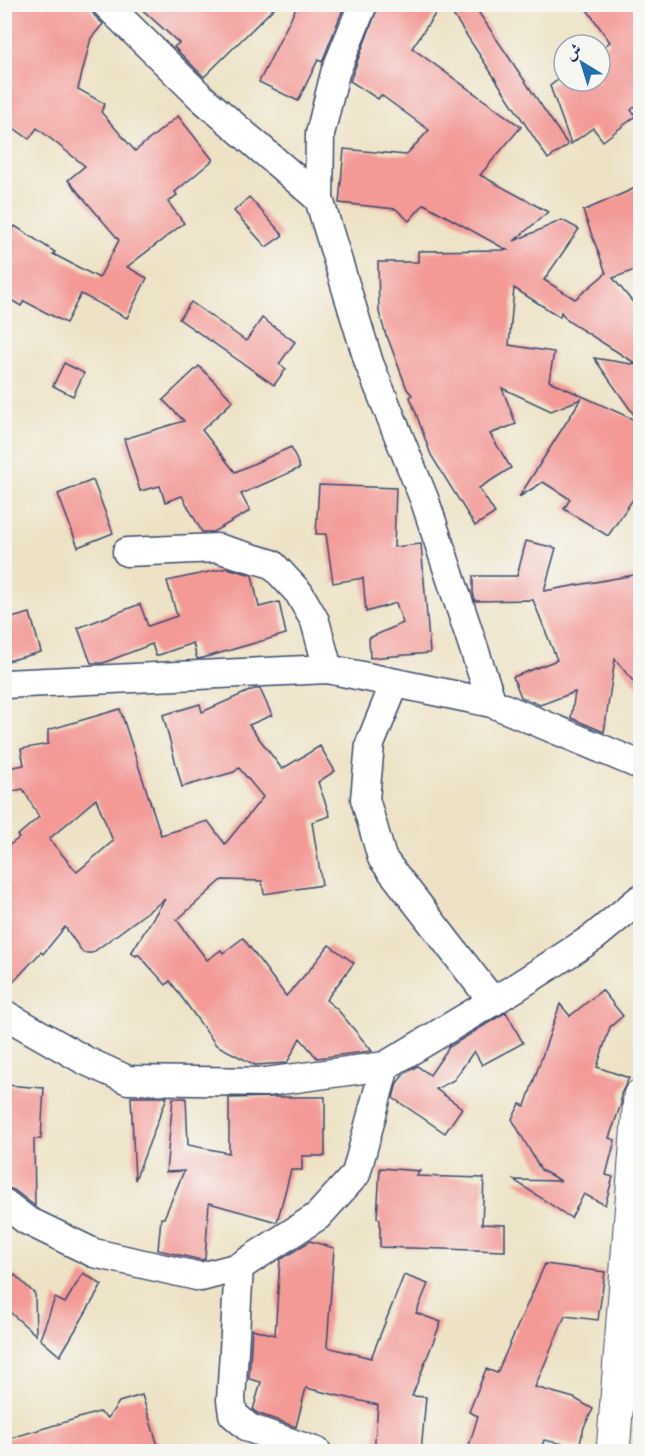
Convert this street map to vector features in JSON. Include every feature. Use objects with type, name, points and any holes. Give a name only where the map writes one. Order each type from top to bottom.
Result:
[{"type":"street","points":[[106,4],[202,99],[319,200]]},
{"type":"street","points":[[363,4],[335,73],[320,134],[319,200],[369,363],[425,501],[492,703]]},
{"type":"street","points":[[127,552],[217,548],[272,564],[299,593],[315,621],[328,669]]},
{"type":"street","points":[[4,684],[328,669],[492,703],[640,765]]},
{"type":"street","points":[[395,683],[370,744],[365,799],[382,858],[493,1002]]},
{"type":"street","points":[[4,1014],[86,1061],[128,1080],[266,1082],[385,1065],[493,1002],[594,937],[640,899]]},
{"type":"street","points":[[4,1203],[26,1220],[94,1253],[201,1277],[239,1267],[318,1216],[356,1174],[385,1065]]},
{"type":"street","points":[[613,1452],[640,1096]]},
{"type":"street","points":[[239,1267],[231,1400],[233,1414],[249,1428],[317,1452]]},
{"type":"building","points":[[4,4],[90,4],[94,15],[103,24],[91,38],[78,89],[105,104],[101,112],[135,151],[178,116],[213,160],[175,192],[177,195],[168,202],[184,223],[127,267],[147,278],[127,318],[81,294],[66,323],[24,301],[21,306],[4,296],[4,242],[15,226],[55,252],[53,254],[99,278],[119,240],[68,180],[85,166],[37,128],[29,139],[4,121]]},
{"type":"building","points":[[136,4],[278,4],[204,77],[174,47],[179,43]]},
{"type":"building","points":[[298,4],[345,4],[322,62],[318,60],[298,101],[259,82]]},
{"type":"building","points":[[379,4],[442,4],[412,48],[521,127],[480,175],[548,212],[514,241],[562,220],[579,229],[544,280],[575,299],[606,273],[583,211],[640,186],[640,268],[613,278],[640,311],[640,489],[608,536],[564,509],[570,499],[543,482],[519,497],[581,399],[551,411],[502,388],[516,424],[490,434],[511,468],[479,488],[495,513],[475,526],[431,455],[410,397],[412,395],[407,389],[379,312],[378,262],[418,262],[418,251],[507,250],[424,204],[409,221],[396,209],[339,203],[344,149],[406,155],[429,130],[381,95],[378,99],[350,81]],"holes":[[[514,288],[560,317],[561,312],[568,321],[638,365],[594,358],[639,422],[549,381],[554,352],[509,345]]]},
{"type":"building","points":[[446,4],[473,4],[568,145],[548,159]]},
{"type":"building","points":[[583,4],[640,4],[640,102],[631,110],[636,116],[603,141],[593,128],[571,144],[553,93],[612,93],[612,33],[604,33]]},
{"type":"building","points":[[249,197],[283,235],[266,247],[234,211]]},
{"type":"building","points":[[191,302],[246,341],[262,318],[295,342],[279,364],[286,369],[274,385],[179,319]]},
{"type":"building","points":[[64,363],[84,373],[73,396],[53,386]]},
{"type":"building","points":[[199,366],[233,401],[202,430],[235,472],[291,447],[300,468],[241,494],[250,511],[213,532],[202,532],[182,496],[165,502],[160,486],[140,491],[124,439],[184,421],[163,400]]},
{"type":"building","points":[[93,480],[113,533],[78,547],[58,494]]},
{"type":"building","points":[[319,485],[396,488],[394,547],[421,544],[430,653],[370,658],[369,638],[403,623],[396,603],[366,612],[363,578],[333,583],[326,534],[316,534]]},
{"type":"building","points":[[526,541],[556,548],[544,591],[640,574],[640,690],[615,659],[604,732],[571,718],[575,692],[540,705],[521,697],[513,677],[557,660],[533,600],[475,601],[473,576],[517,576]]},
{"type":"building","points":[[227,568],[252,575],[259,607],[279,602],[286,634],[197,659],[193,643],[156,656],[152,644],[103,663],[91,663],[78,628],[140,604],[148,626],[177,616],[167,581]]},
{"type":"building","points":[[30,613],[41,652],[4,662],[4,620]]},
{"type":"building","points":[[254,689],[260,689],[272,715],[249,725],[282,769],[320,746],[335,771],[318,782],[330,816],[312,822],[322,885],[264,894],[262,881],[222,880],[177,920],[207,960],[221,950],[223,953],[243,938],[286,996],[329,945],[354,963],[326,1000],[338,1010],[372,1051],[317,1058],[300,1038],[287,1063],[255,1065],[216,1045],[170,981],[166,985],[138,954],[136,956],[131,953],[165,899],[92,953],[83,953],[65,927],[43,954],[41,952],[4,992],[4,849],[19,838],[17,836],[39,817],[23,789],[12,791],[8,768],[24,765],[21,749],[48,744],[48,730],[120,709],[161,835],[208,821],[225,844],[263,797],[239,768],[234,772],[182,787],[163,715],[200,704],[202,712]],"holes":[[[96,799],[113,841],[77,872],[49,839]]]},
{"type":"building","points":[[602,990],[623,1016],[610,1027],[597,1067],[629,1078],[621,1094],[621,1104],[609,1138],[615,1140],[606,1175],[613,1177],[605,1205],[584,1194],[571,1218],[514,1180],[561,1181],[541,1170],[512,1119],[520,1104],[525,1106],[560,1004],[570,1016]]},
{"type":"building","points":[[506,1012],[523,1043],[482,1065],[474,1051],[454,1080],[436,1089],[462,1108],[445,1133],[393,1098],[397,1083],[404,1074],[417,1066],[430,1075],[449,1047]]},
{"type":"building","points":[[5,1085],[44,1088],[41,1139],[34,1139],[35,1206],[14,1190],[4,1187]]},
{"type":"building","points":[[131,1097],[167,1097],[135,1180]]},
{"type":"building","points":[[325,1097],[325,1156],[302,1156],[302,1170],[291,1170],[277,1222],[209,1203],[205,1259],[158,1250],[161,1218],[164,1218],[184,1171],[166,1172],[173,1098],[186,1098],[188,1145],[229,1153],[229,1098]]},
{"type":"building","points":[[380,1168],[420,1171],[416,1176],[484,1178],[482,1224],[505,1225],[505,1251],[380,1247],[380,1219],[377,1218]]},
{"type":"building","points":[[310,1241],[334,1248],[327,1347],[371,1358],[404,1275],[428,1284],[416,1313],[441,1322],[412,1396],[426,1397],[421,1452],[374,1452],[378,1405],[306,1388],[296,1427],[253,1410],[261,1382],[249,1379],[252,1329],[275,1335],[280,1260]]},
{"type":"building","points":[[545,1264],[605,1272],[598,1320],[565,1316],[535,1387],[574,1398],[593,1409],[584,1427],[579,1447],[544,1440],[540,1452],[467,1452],[478,1416],[469,1412],[486,1369],[497,1373]]},
{"type":"building","points":[[83,1273],[102,1285],[60,1356],[40,1339],[55,1298],[65,1303]]},
{"type":"building","points":[[15,1275],[35,1294],[36,1335],[4,1307],[4,1287]]},
{"type":"building","points":[[142,1395],[160,1452],[4,1452],[4,1440],[99,1412],[108,1418],[119,1402]]}]
